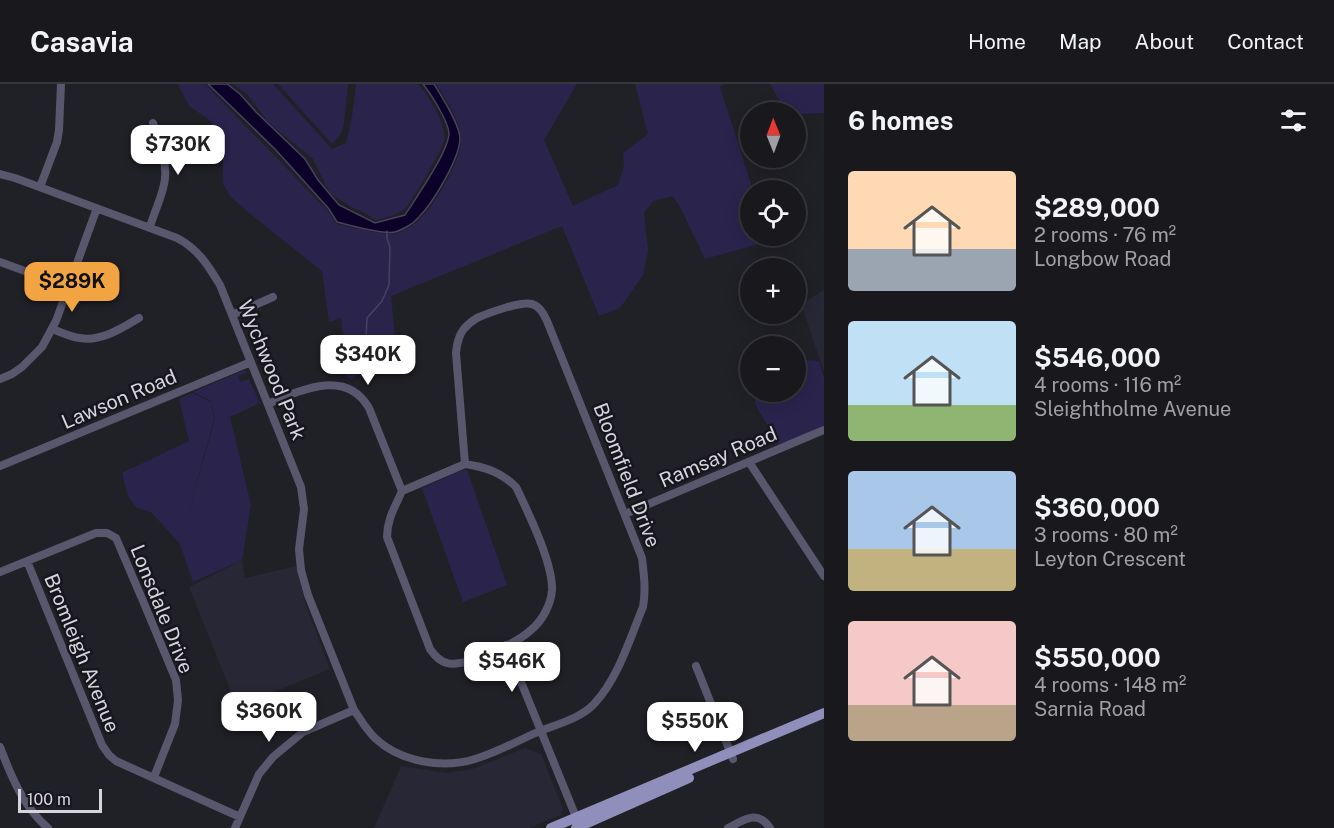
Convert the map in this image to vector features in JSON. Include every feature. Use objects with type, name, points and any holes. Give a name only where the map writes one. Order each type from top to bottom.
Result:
[{"type":"main road","points":[[550,828],[579,825],[824,713]]},
{"type":"main road","points":[[732,756],[824,720]]},
{"type":"street","points":[[40,187],[57,142],[61,84]]},
{"type":"street","points":[[150,227],[165,181],[163,155],[153,123]]},
{"type":"street","name":"Wychwood Park","points":[[0,174],[150,227],[186,243],[201,256],[209,267],[220,285],[301,487],[303,509],[299,549],[304,582],[354,710]]},
{"type":"street","points":[[0,379],[22,367],[42,347],[69,287],[97,208]]},
{"type":"street","points":[[0,262],[69,287]]},
{"type":"street","points":[[232,315],[273,297]]},
{"type":"street","name":"Bloomfield Drive","points":[[354,710],[376,739],[394,752],[433,763],[453,764],[475,759],[586,711],[603,693],[615,674],[643,607],[646,585],[642,558],[548,321],[538,306],[524,303],[512,306],[477,318],[462,332],[456,352],[465,464]]},
{"type":"street","points":[[52,329],[78,338],[96,338],[116,331],[139,318]]},
{"type":"street","name":"Lawson Road","points":[[1,464],[251,362]]},
{"type":"street","points":[[268,404],[312,388],[342,385],[355,392],[364,399],[369,408],[402,491]]},
{"type":"street","name":"Ramsay Road","points":[[625,514],[824,430]]},
{"type":"street","points":[[749,462],[824,576]]},
{"type":"street","points":[[465,464],[484,467],[501,474],[516,487],[550,569],[552,589],[547,609],[532,630],[469,662],[446,663],[436,658],[430,649],[387,537],[388,520],[402,491],[465,464]]},
{"type":"street","name":"Lonsdale Drive","points":[[0,572],[96,533],[107,533],[116,538],[176,680],[178,700],[175,724],[154,777]]},
{"type":"street","name":"Bromleigh Avenue","points":[[27,561],[102,745],[109,755],[116,761],[240,817]]},
{"type":"street","points":[[506,645],[579,825]]},
{"type":"street","points":[[696,666],[732,756]]},
{"type":"street","points":[[235,828],[259,774],[280,750],[303,732],[354,710]]},
{"type":"street","points":[[1,751],[17,788],[36,816],[48,828]]},
{"type":"street","points":[[728,828],[749,817],[758,817],[770,828]]},
{"type":"shaded area","points":[[178,84],[205,84],[328,211],[336,224],[395,234],[411,226],[425,213],[440,193],[457,159],[461,139],[458,124],[436,84],[577,84],[544,140],[573,206],[618,185],[624,166],[623,153],[648,134],[635,84],[725,84],[720,87],[740,149],[740,168],[746,168],[750,180],[740,180],[740,246],[751,246],[705,259],[673,196],[653,201],[644,213],[648,250],[643,275],[620,308],[599,316],[562,226],[391,296],[398,368],[361,370],[353,379],[347,377],[341,318],[329,322],[322,271],[230,196],[223,183],[223,160],[211,121],[189,106]]},
{"type":"shaded area","points":[[208,84],[227,84],[240,94],[305,159],[318,180],[339,205],[375,223],[405,215],[431,174],[448,141],[449,133],[446,122],[423,84],[434,84],[445,103],[459,132],[459,147],[451,168],[438,191],[424,211],[410,225],[390,233],[337,222],[329,209],[275,149]]},
{"type":"shaded area","points":[[233,84],[273,84],[332,149],[346,143],[356,84],[418,84],[440,119],[444,141],[405,209],[375,220],[330,193],[313,159],[268,122],[247,94]]},
{"type":"shaded area","points":[[278,84],[348,84],[344,123],[341,134],[332,144]]},
{"type":"shaded area","points":[[770,84],[824,84],[824,113],[806,114],[806,102],[780,102]]},
{"type":"shaded area","points":[[824,290],[824,372],[806,319],[806,301]]},
{"type":"shaded area","points":[[819,361],[824,378],[824,428],[780,446],[755,402],[806,402],[806,362]]},
{"type":"shaded area","points":[[245,370],[246,373],[238,376],[240,382],[249,379],[260,403],[230,417],[251,505],[242,560],[193,582],[180,544],[152,513],[136,507],[128,496],[122,473],[189,441],[179,399],[192,393],[211,402],[214,419],[184,529],[215,419],[211,401],[193,392]]},
{"type":"shaded area","points":[[467,470],[507,585],[463,602],[422,488]]},
{"type":"shaded area","points":[[242,560],[245,578],[296,566],[305,603],[330,669],[237,707],[189,587]]},
{"type":"shaded area","points":[[525,748],[541,754],[563,809],[561,815],[529,828],[374,828],[401,766],[446,773],[472,769]]},
{"type":"waterway","points":[[352,367],[366,338],[367,318],[382,301],[389,285],[390,247],[387,231]]}]
